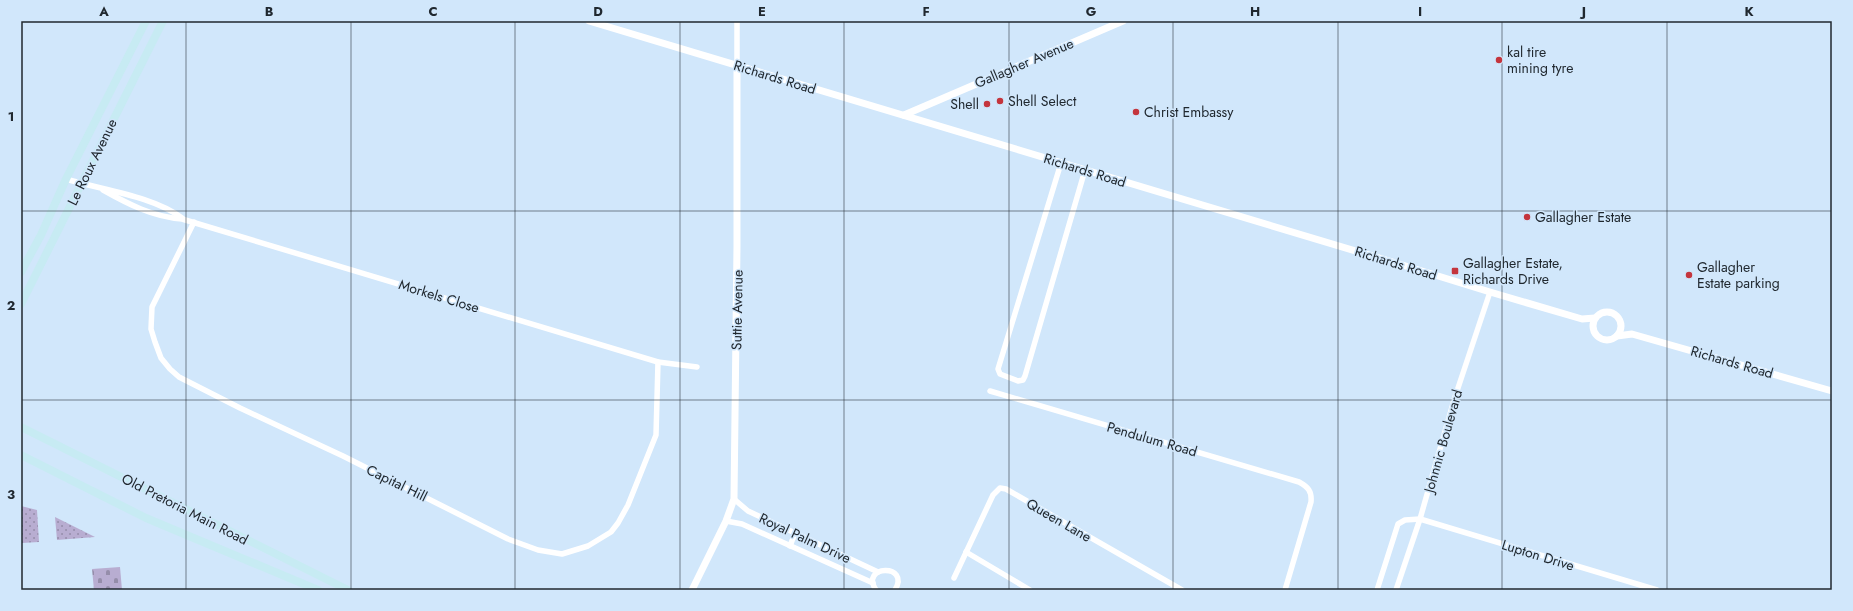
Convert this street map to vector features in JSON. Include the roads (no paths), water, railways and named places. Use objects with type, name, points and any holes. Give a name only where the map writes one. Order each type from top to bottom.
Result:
[{"type":"main road","name":"Le Roux Avenue","points":[[21,272],[146,21]]},
{"type":"main road","name":"Le Roux Avenue","points":[[21,304],[162,21]]},
{"type":"main road","name":"Old Pretoria Main Road","points":[[21,427],[348,590]]},
{"type":"main road","name":"Old Pretoria Main Road","points":[[21,455],[146,518],[318,590]]},
{"type":"street","name":"Richards Road","points":[[589,21],[1582,319],[1593,327]]},
{"type":"street","name":"Suttie Avenue","points":[[692,590],[726,522],[734,499],[737,246],[737,21]]},
{"type":"street","name":"Gallagher Avenue","points":[[904,115],[1123,21]]},
{"type":"street","points":[[1062,163],[998,369],[1000,374],[1018,381],[1023,380],[1025,376],[1085,170]]},
{"type":"street","name":"Morkels Close","points":[[66,179],[151,203],[174,213],[182,219]]},
{"type":"street","name":"Morkels Close","points":[[103,190],[148,212],[194,222],[658,362],[697,367]]},
{"type":"street","name":"Capital Hill","points":[[194,222],[152,307],[151,329],[161,358],[170,370],[179,377],[240,408],[364,467],[508,539],[538,550],[562,554],[588,546],[611,532],[618,523],[628,505],[656,435],[658,362]]},
{"type":"street","name":"Johnnic Boulevard","points":[[1396,590],[1420,519],[1454,400],[1490,292]]},
{"type":"street","points":[[1607,312],[1615,316],[1620,323],[1620,330],[1617,336],[1609,340],[1600,339],[1596,336],[1593,327],[1595,318],[1598,315],[1607,312]]},
{"type":"street","name":"Richards Road","points":[[1582,319],[1595,318]]},
{"type":"street","name":"Richards Road","points":[[1620,323],[1632,334]]},
{"type":"street","name":"Richards Road","points":[[1617,336],[1632,334],[1832,391]]},
{"type":"street","name":"Pendulum Road","points":[[990,391],[1299,482],[1307,486],[1310,491],[1310,507],[1284,590]]},
{"type":"street","name":"Queen Lane","points":[[966,552],[996,491],[1004,488],[1182,590]]},
{"type":"street","name":"Royal Palm Drive","points":[[734,499],[748,511],[878,572],[886,570],[895,573],[898,582],[895,590]]},
{"type":"street","points":[[1377,590],[1392,538],[1398,524],[1405,520],[1420,519]]},
{"type":"street","name":"Lupton Drive","points":[[1420,519],[1657,590]]},
{"type":"street","name":"Royal Palm Drive","points":[[726,522],[740,523],[873,583]]},
{"type":"street","points":[[790,546],[795,533]]},
{"type":"street","points":[[954,578],[966,552],[1030,590]]},
{"type":"street","points":[[876,590],[873,583],[878,572]]},
{"type":"place","name":"kal tire mining tyre","points":[[1499,60]]},
{"type":"place","name":"Shell Select","points":[[1000,101]]},
{"type":"place","name":"Shell","points":[[987,104]]},
{"type":"place","name":"Christ Embassy","points":[[1136,112]]},
{"type":"place","name":"Gallagher Estate","points":[[1527,217]]},
{"type":"place","name":"Gallagher Estate, Richards Drive","points":[[1455,271]]},
{"type":"place","name":"Gallagher Estate parking","points":[[1689,275]]}]
